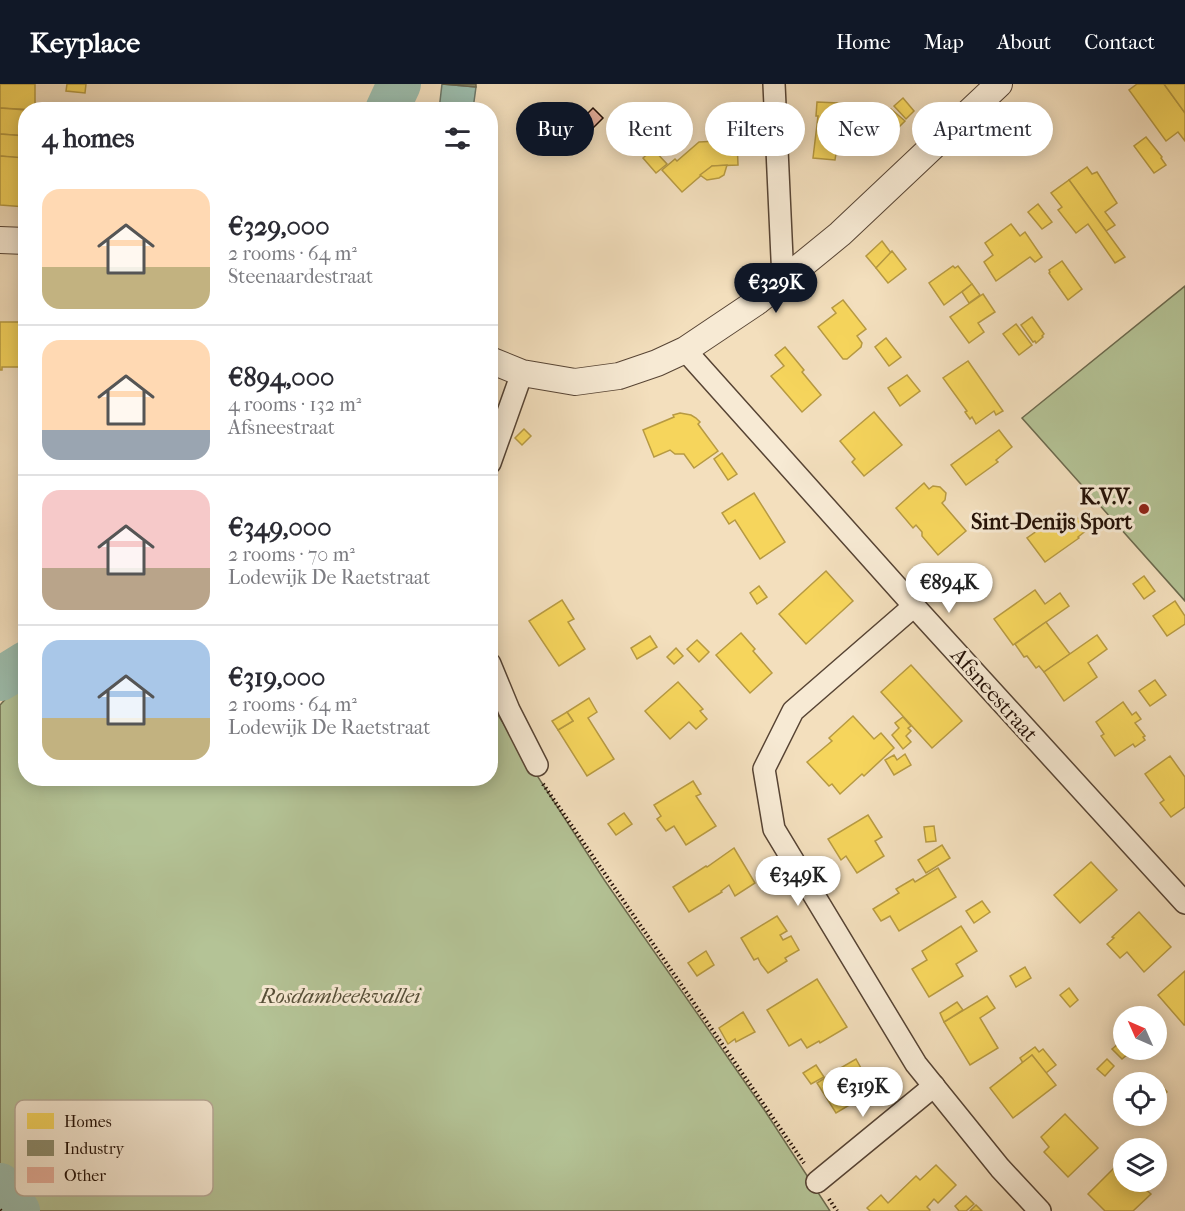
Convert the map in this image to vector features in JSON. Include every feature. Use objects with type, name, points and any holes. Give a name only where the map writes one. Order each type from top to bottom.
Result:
[{"type":"street","points":[[774,84],[783,280]]},
{"type":"street","points":[[498,363],[522,373],[575,382],[619,376],[657,363],[685,350],[758,301],[840,234],[999,84]]},
{"type":"street","points":[[0,240],[18,241]]},
{"type":"street","name":"Afsneestraat","points":[[685,350],[1185,903]]},
{"type":"street","points":[[498,440],[522,373]]},
{"type":"street","points":[[915,606],[792,711],[764,770],[774,829],[916,1064],[1000,1168],[1040,1211]]},
{"type":"street","points":[[498,683],[537,765]]},
{"type":"street","points":[[817,1182],[934,1086]]},
{"type":"path","points":[[537,765],[541,780],[837,1211]]},
{"type":"green space","name":"K.V.V. Sint-Denijs Sport","points":[[1185,286],[1185,601],[1022,418]]},
{"type":"green space","name":"Rosdambeekvallei","points":[[18,686],[18,786],[498,786],[498,715],[605,881],[765,1111],[830,1211],[0,1211],[0,705]]},
{"type":"shaded area","points":[[442,84],[476,87],[474,102],[440,102]]},
{"type":"building: Homes","points":[[0,84],[35,84],[35,102],[18,102],[18,109],[0,108]]},
{"type":"building: Homes","points":[[67,84],[86,84],[85,93],[66,91]]},
{"type":"building: Homes","points":[[1137,84],[1164,84],[1185,113],[1185,141],[1178,132],[1166,141],[1129,90]]},
{"type":"building: Homes","points":[[1164,84],[1185,84],[1185,113]]},
{"type":"building: Homes","points":[[903,98],[912,109],[912,113],[906,119],[900,112],[898,102]]},
{"type":"building: Homes","points":[[0,108],[18,109],[18,135],[0,134]]},
{"type":"building: Homes","points":[[900,117],[905,121],[900,126]]},
{"type":"building: Homes","points":[[817,124],[817,156],[836,156],[835,160],[813,158]]},
{"type":"building: Homes","points":[[0,134],[18,135],[18,158],[0,156]]},
{"type":"building: Homes","points":[[1146,137],[1166,165],[1154,173],[1134,146]]},
{"type":"building: Homes","points":[[699,142],[705,142],[705,156],[738,156],[738,165],[712,166],[682,192],[662,170],[675,159],[677,161],[683,156],[693,156],[693,147]]},
{"type":"building: Homes","points":[[0,156],[18,157],[18,206],[0,205]]},
{"type":"building: Homes","points":[[660,156],[667,164],[656,173],[643,158]]},
{"type":"building: Homes","points":[[727,165],[724,175],[719,178],[707,180],[700,175],[712,166]]},
{"type":"building: Homes","points":[[1087,167],[1092,174],[1097,172],[1117,203],[1105,212],[1115,225],[1106,231],[1069,180]]},
{"type":"building: Homes","points":[[1069,180],[1125,257],[1115,263],[1088,224],[1076,233],[1058,210],[1062,207],[1051,193]]},
{"type":"building: Homes","points":[[1038,204],[1052,222],[1042,229],[1028,212]]},
{"type":"building: Homes","points":[[1011,224],[1020,236],[1025,232],[1042,257],[1035,262],[1030,257],[996,281],[984,262],[993,255],[985,243]]},
{"type":"building: Homes","points":[[882,241],[891,253],[876,268],[866,256]]},
{"type":"building: Homes","points":[[892,251],[906,269],[888,283],[876,268]]},
{"type":"building: Homes","points":[[1062,261],[1082,289],[1068,300],[1049,273],[1049,270]]},
{"type":"building: Homes","points":[[953,266],[955,268],[958,266],[972,284],[944,305],[929,283]]},
{"type":"building: Homes","points":[[972,284],[980,295],[969,303],[962,292]]},
{"type":"building: Homes","points":[[983,294],[995,312],[978,323],[984,332],[969,343],[950,317]]},
{"type":"building: Homes","points":[[843,300],[866,329],[857,336],[862,343],[861,347],[847,359],[843,359],[818,327],[836,313],[832,308]]},
{"type":"building: Homes","points":[[1032,317],[1044,334],[1036,343],[1021,325]]},
{"type":"building: Homes","points":[[0,322],[18,322],[18,367],[2,367],[0,370]]},
{"type":"building: Homes","points":[[1016,324],[1032,345],[1019,355],[1003,334]]},
{"type":"building: Homes","points":[[886,338],[901,357],[889,366],[875,347]]},
{"type":"building: Homes","points":[[785,347],[821,395],[802,412],[771,376],[784,366],[775,355]]},
{"type":"building: Homes","points":[[968,361],[1003,411],[996,415],[994,411],[976,424],[972,417],[970,419],[965,412],[967,411],[943,378]]},
{"type":"building: Homes","points":[[907,375],[920,391],[900,406],[888,388]]},
{"type":"building: Homes","points":[[874,412],[902,445],[864,476],[852,462],[855,459],[840,441]]},
{"type":"building: Homes","points":[[680,413],[691,415],[700,422],[698,424],[718,451],[694,468],[684,454],[675,454],[670,450],[654,457],[643,430]]},
{"type":"building: Homes","points":[[524,429],[531,436],[522,445],[515,438]]},
{"type":"building: Homes","points":[[999,430],[1012,447],[996,460],[998,462],[966,485],[951,465]]},
{"type":"building: Homes","points":[[722,453],[737,474],[728,480],[714,459]]},
{"type":"building: Homes","points":[[924,483],[929,489],[933,486],[940,487],[946,493],[942,503],[966,531],[938,555],[916,525],[913,528],[896,508]]},
{"type":"building: Homes","points":[[754,493],[785,542],[760,559],[735,520],[729,524],[722,513]]},
{"type":"building: Homes","points":[[1061,514],[1069,524],[1083,515],[1092,526],[1045,562],[1027,538]]},
{"type":"building: Homes","points":[[826,571],[853,601],[806,644],[779,614]]},
{"type":"building: Homes","points":[[1144,576],[1155,591],[1144,599],[1133,584]]},
{"type":"building: Homes","points":[[759,586],[767,597],[757,604],[750,593]]},
{"type":"building: Homes","points":[[1035,590],[1045,604],[1060,593],[1069,606],[1013,645],[994,619]]},
{"type":"building: Homes","points":[[562,600],[574,619],[568,622],[585,649],[559,666],[529,621]]},
{"type":"building: Homes","points":[[1175,601],[1185,616],[1185,624],[1167,636],[1153,616]]},
{"type":"building: Homes","points":[[1046,622],[1070,654],[1044,672],[1039,666],[1036,668],[1027,656],[1024,657],[1015,644]]},
{"type":"building: Homes","points":[[741,633],[772,673],[750,693],[716,655]]},
{"type":"building: Homes","points":[[1097,635],[1107,649],[1088,663],[1097,677],[1064,701],[1044,672]]},
{"type":"building: Homes","points":[[650,636],[657,647],[637,659],[631,648]]},
{"type":"building: Homes","points":[[697,640],[709,652],[699,662],[687,649]]},
{"type":"building: Homes","points":[[676,648],[683,656],[674,664],[667,657]]},
{"type":"building: Homes","points":[[911,665],[962,721],[932,748],[881,692]]},
{"type":"building: Homes","points":[[1155,680],[1166,695],[1150,706],[1139,691]]},
{"type":"building: Homes","points":[[678,682],[703,709],[700,711],[707,719],[696,729],[689,722],[670,739],[645,711]]},
{"type":"building: Homes","points":[[589,698],[597,712],[588,718],[614,759],[587,776],[558,730],[573,721],[567,712]]},
{"type":"building: Homes","points":[[1123,702],[1132,715],[1136,712],[1141,719],[1135,723],[1145,736],[1143,737],[1145,740],[1135,747],[1133,744],[1115,756],[1101,736],[1104,734],[1096,722]]},
{"type":"building: Homes","points":[[567,712],[573,721],[558,730],[552,721]]},
{"type":"building: Homes","points":[[853,716],[874,739],[881,733],[894,748],[864,776],[862,774],[840,794],[832,784],[829,786],[807,762],[832,741],[829,738]]},
{"type":"building: Homes","points":[[903,717],[911,726],[908,728],[911,731],[906,736],[911,742],[903,749],[892,735],[899,728],[895,723]]},
{"type":"building: Homes","points":[[905,754],[911,765],[894,775],[885,760],[894,755],[897,760]]},
{"type":"building: Homes","points":[[1170,756],[1185,777],[1185,807],[1171,817],[1160,803],[1164,800],[1145,774]]},
{"type":"building: Homes","points":[[693,781],[701,794],[696,796],[716,826],[686,845],[674,826],[666,831],[657,819],[661,816],[654,805]]},
{"type":"building: Homes","points":[[624,813],[632,824],[616,835],[608,824]]},
{"type":"building: Homes","points":[[868,815],[882,837],[875,841],[884,856],[857,873],[846,856],[841,860],[828,839]]},
{"type":"building: Homes","points":[[934,826],[936,841],[926,842],[924,827]]},
{"type":"building: Homes","points":[[942,845],[950,858],[926,873],[918,860]]},
{"type":"building: Homes","points":[[734,848],[755,883],[735,896],[729,885],[722,892],[689,912],[673,887]]},
{"type":"building: Homes","points":[[1091,862],[1117,890],[1080,923],[1054,895]]},
{"type":"building: Homes","points":[[938,868],[956,897],[899,931],[890,916],[881,921],[873,909],[899,893],[896,889],[913,879],[915,882]]},
{"type":"building: Homes","points":[[982,901],[990,912],[974,923],[966,911]]},
{"type":"building: Homes","points":[[1139,912],[1171,947],[1144,972],[1127,952],[1120,958],[1107,944]]},
{"type":"building: Homes","points":[[777,916],[787,931],[780,935],[783,940],[791,936],[799,950],[785,958],[787,961],[768,973],[758,958],[754,960],[741,938]]},
{"type":"building: Homes","points":[[961,926],[977,951],[956,964],[963,976],[929,997],[912,969],[927,960],[922,951]]},
{"type":"building: Homes","points":[[706,951],[714,965],[697,976],[688,963]]},
{"type":"building: Homes","points":[[1025,967],[1031,978],[1016,987],[1010,976]]},
{"type":"building: Homes","points":[[1185,971],[1185,1025],[1184,1025],[1158,995]]},
{"type":"building: Homes","points":[[817,979],[847,1027],[807,1048],[801,1039],[789,1046],[767,1010]]},
{"type":"building: Homes","points":[[1069,988],[1078,1000],[1070,1007],[1060,995]]},
{"type":"building: Homes","points":[[987,996],[995,1008],[980,1018],[998,1048],[970,1065],[944,1022]]},
{"type":"building: Homes","points":[[957,1002],[963,1010],[944,1022],[940,1013]]},
{"type":"building: Homes","points":[[743,1012],[755,1032],[728,1044],[719,1028]]},
{"type":"building: Homes","points":[[1035,1047],[1039,1052],[1043,1049],[1056,1065],[1046,1073],[1032,1055],[1023,1063],[1020,1058]]},
{"type":"building: Homes","points":[[1032,1055],[1056,1085],[1013,1118],[990,1088]]},
{"type":"building: Homes","points":[[856,1059],[862,1070],[844,1081],[837,1070]]},
{"type":"building: Homes","points":[[1107,1059],[1114,1066],[1105,1076],[1097,1069]]},
{"type":"building: Homes","points":[[816,1065],[824,1077],[811,1084],[803,1073]]},
{"type":"building: Homes","points":[[837,1070],[844,1081],[862,1070],[875,1090],[836,1113],[817,1083]]},
{"type":"building: Homes","points":[[1065,1114],[1098,1148],[1068,1177],[1044,1152],[1049,1147],[1041,1137]]},
{"type":"building: Homes","points":[[936,1165],[956,1185],[938,1203],[934,1199],[927,1207],[929,1211],[870,1211],[867,1208],[881,1195],[888,1203],[916,1176],[920,1180]]},
{"type":"building: Homes","points":[[1113,1169],[1113,1192],[1149,1192],[1151,1194],[1133,1211],[1105,1211],[1088,1194]]},
{"type":"building: Homes","points":[[966,1196],[974,1204],[966,1211],[959,1211],[955,1206]]},
{"type":"building: Homes","points":[[976,1205],[982,1211],[970,1211]]},
{"type":"building: Industry","points":[[442,84],[476,84],[476,87]]},
{"type":"building: Other","points":[[594,109],[603,118],[594,127]]},
{"type":"waterway","points":[[391,102],[399,84]]},
{"type":"waterway","points":[[0,679],[18,668]]},
{"type":"waterway","points":[[0,1185],[18,1211]]},
{"type":"place","name":"K.V.V. Sint-Denijs Sport","points":[[1144,509]]}]
